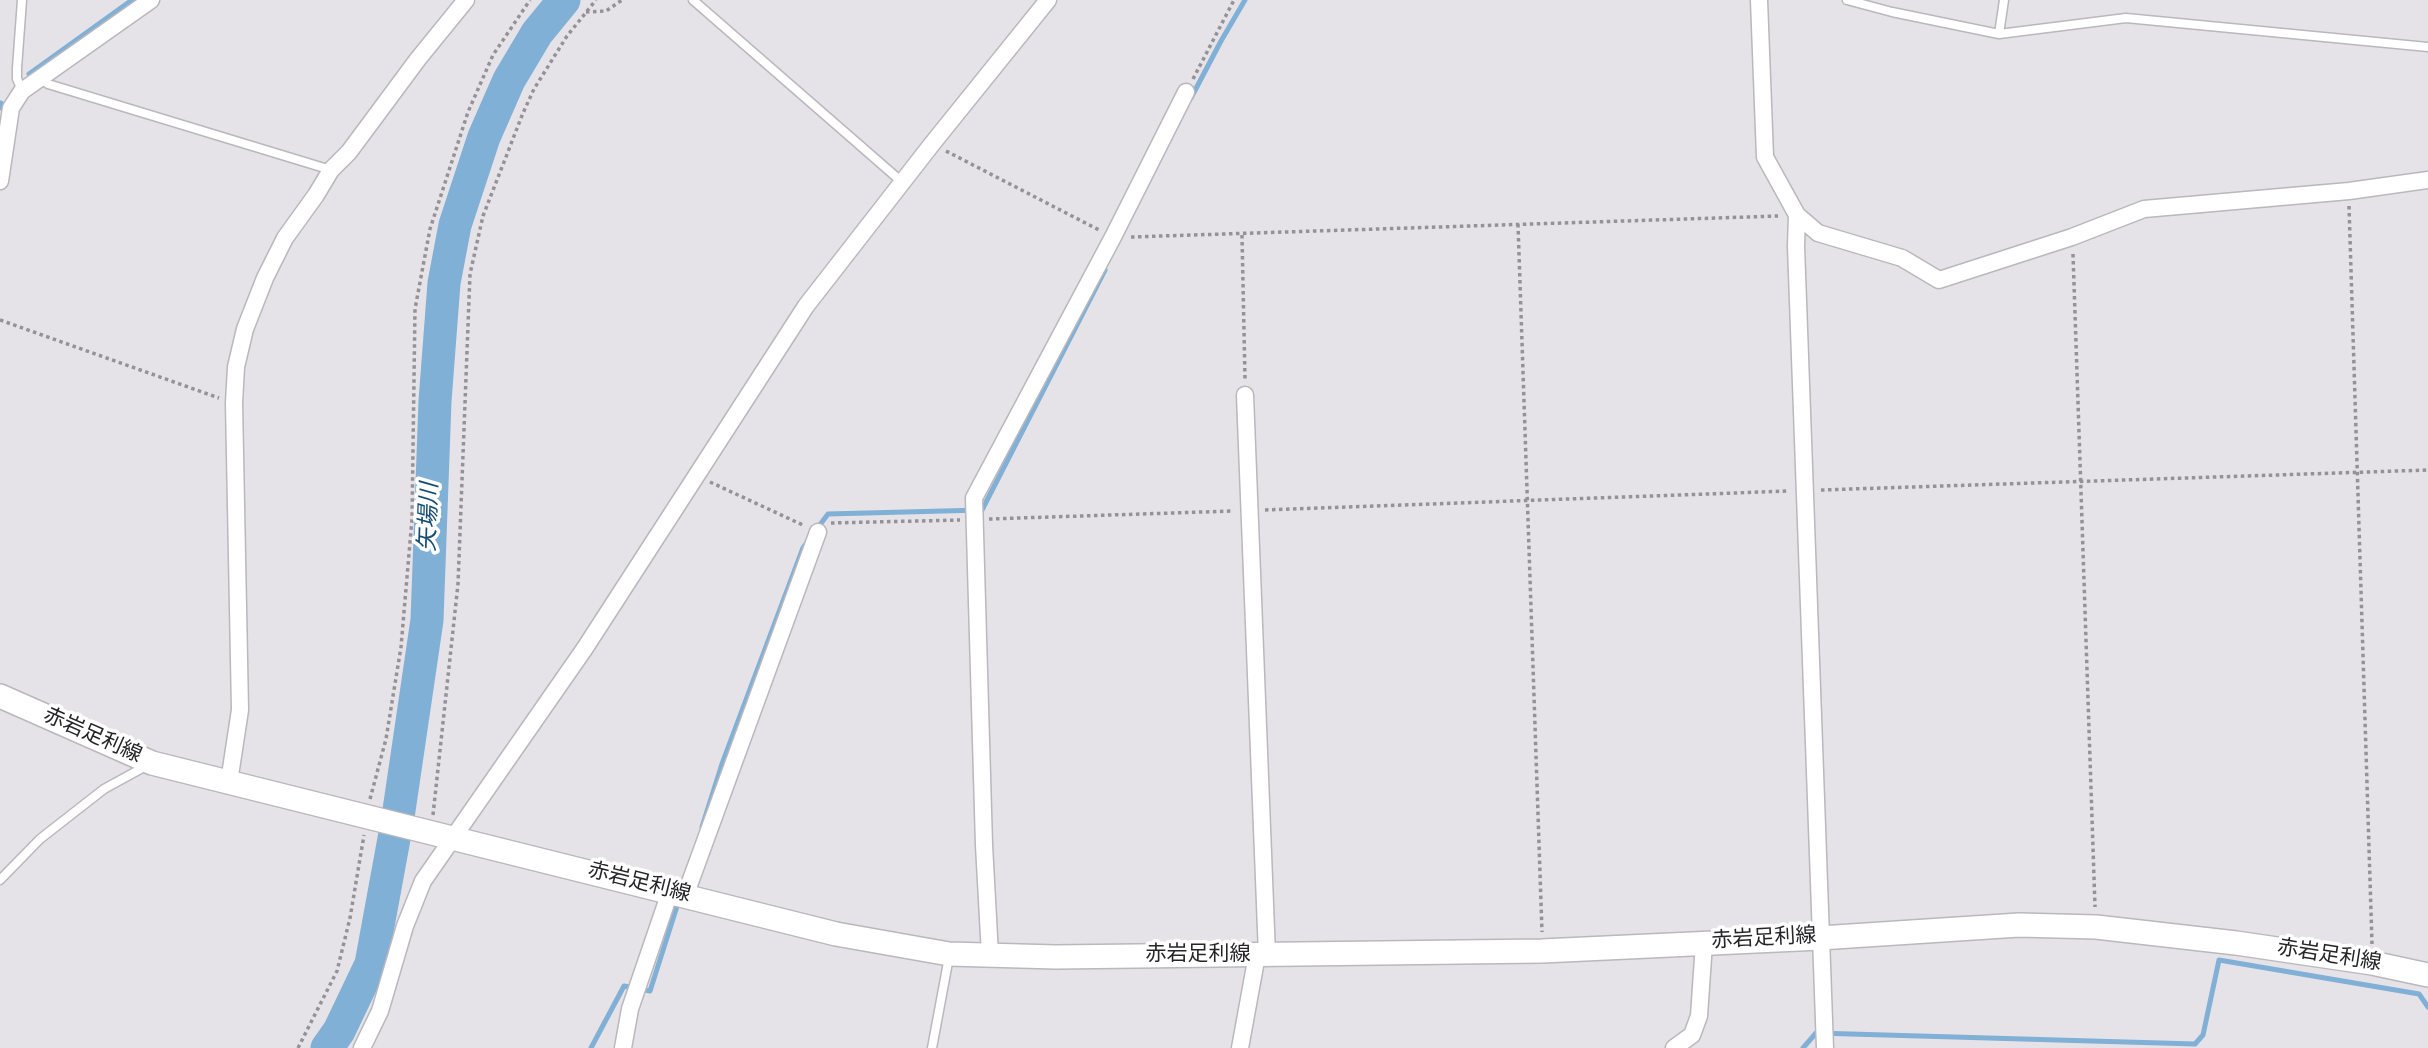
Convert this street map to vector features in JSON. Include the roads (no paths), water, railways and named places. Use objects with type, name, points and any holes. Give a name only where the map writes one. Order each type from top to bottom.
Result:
[{"type":"main road","name":"赤岩足利線","points":[[0,696],[152,763],[369,818],[428,823],[454,837],[836,934],[949,954],[1056,957],[1542,951],[2019,925],[2096,927],[2235,943],[2372,963],[2428,975]]},
{"type":"street","points":[[0,181],[11,108],[22,90],[150,0]]},
{"type":"street","points":[[229,782],[240,710],[234,403],[236,367],[245,329],[265,278],[285,238],[331,170],[349,152],[466,0]]},
{"type":"street","points":[[362,1048],[380,1011],[413,902],[423,881],[585,648],[806,306],[1048,0]]},
{"type":"street","points":[[1759,0],[1765,157],[1797,215],[1818,233],[1902,258],[1939,280],[2072,237],[2144,209],[2348,191],[2428,180]]},
{"type":"street","points":[[990,955],[974,498],[1113,237],[1186,92]]},
{"type":"street","points":[[1797,215],[1825,1048]]},
{"type":"street","points":[[1240,1048],[1262,955],[1251,510],[1245,395]]},
{"type":"street","points":[[623,1048],[630,1009],[818,532]]},
{"type":"street","points":[[1674,1048],[1692,1035],[1699,1016],[1704,943]]},
{"type":"lane","points":[[22,0],[17,68],[17,79],[22,90]]},
{"type":"lane","points":[[693,0],[902,182]]},
{"type":"lane","points":[[1847,0],[2000,34],[2126,18],[2428,47]]},
{"type":"lane","points":[[2000,34],[2004,0]]},
{"type":"lane","points":[[40,78],[61,88],[331,170]]},
{"type":"lane","points":[[0,880],[40,839],[104,789],[152,763]]},
{"type":"lane","points":[[932,1048],[949,954]]},
{"type":"waterway","points":[[29,74],[132,0]]},
{"type":"waterway","name":"矢場川","points":[[327,1048],[339,1031],[371,964],[398,817],[427,620],[435,401],[444,283],[455,225],[484,137],[509,80],[537,33],[564,0]]},
{"type":"waterway","points":[[1191,98],[1245,0]]},
{"type":"waterway","points":[[0,108],[1,103]]},
{"type":"waterway","points":[[816,530],[828,514],[982,510],[1105,270]]},
{"type":"waterway","points":[[702,827],[722,764],[803,548],[808,541]]},
{"type":"waterway","points":[[591,1048],[624,986],[650,991],[679,900]]},
{"type":"waterway","points":[[1803,1048],[1816,1033],[2195,1044],[2203,1035],[2219,960],[2419,994],[2428,1007]]}]
